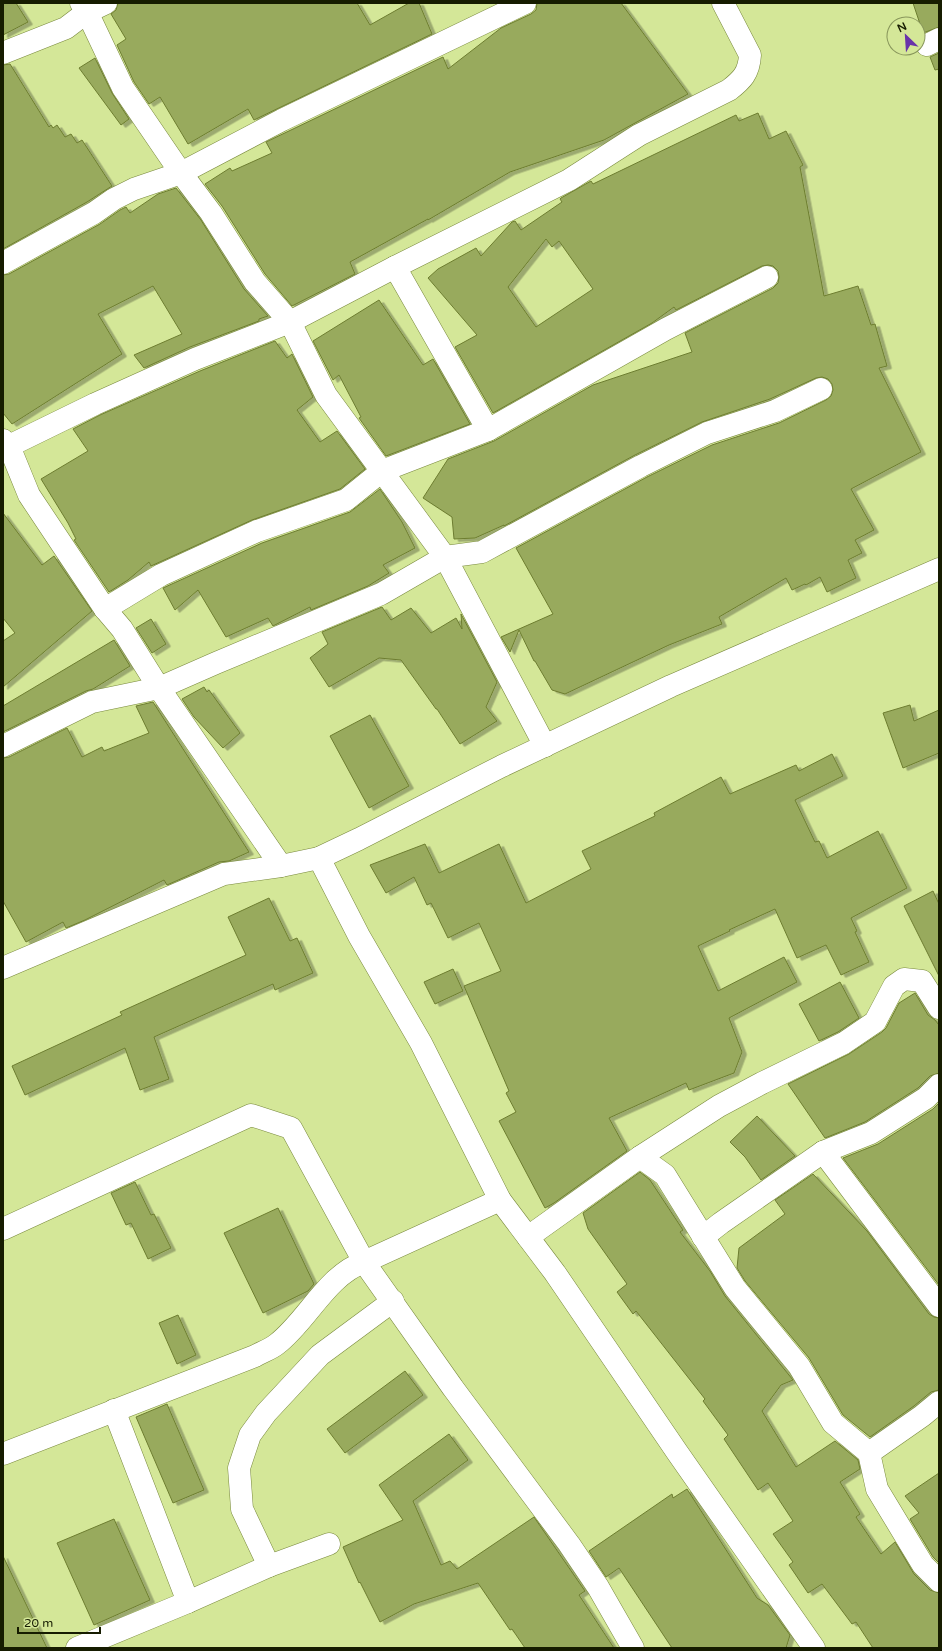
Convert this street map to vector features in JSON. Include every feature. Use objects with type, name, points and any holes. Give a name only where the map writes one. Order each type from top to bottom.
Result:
[{"type":"street","points":[[3,263],[94,213],[114,199],[134,189],[181,173],[282,120],[525,3]]},
{"type":"street","points":[[281,866],[159,688],[122,629],[105,609],[29,495],[6,443],[195,359],[290,322],[395,267],[569,180],[639,135],[729,90],[742,80],[750,62],[750,55],[723,3]]},
{"type":"street","points":[[3,53],[66,28],[92,6],[123,88],[181,173],[211,213],[255,282],[290,322],[326,395],[445,557],[545,746]]},
{"type":"street","points":[[395,267],[488,430]]},
{"type":"street","points":[[105,609],[161,575],[257,531],[346,500],[382,471],[488,430],[659,333],[767,276]]},
{"type":"street","points":[[3,746],[92,702],[159,688],[381,594],[445,557],[482,552],[641,466],[707,433],[775,411],[821,389]]},
{"type":"street","points":[[3,968],[224,874],[281,866],[319,858],[545,746],[671,686],[939,569]]},
{"type":"street","points":[[319,858],[359,936],[421,1043],[500,1200],[555,1273],[677,1452],[814,1648]]},
{"type":"street","points":[[528,1236],[640,1157],[719,1106],[844,1043],[875,1022],[894,986],[904,979],[922,981],[939,1008]]},
{"type":"street","points":[[703,1237],[727,1218],[823,1152],[871,1133],[926,1098],[939,1085]]},
{"type":"street","points":[[3,1229],[251,1115],[291,1128],[364,1262],[453,1388],[569,1544],[598,1587],[633,1648]]},
{"type":"street","points":[[823,1152],[939,1306]]},
{"type":"street","points":[[640,1157],[665,1175],[735,1288],[799,1366],[833,1423],[869,1453],[877,1489],[923,1565],[939,1580]]},
{"type":"street","points":[[3,1454],[255,1356],[276,1345],[294,1328],[335,1280],[351,1267],[500,1200]]},
{"type":"street","points":[[269,1566],[242,1509],[239,1468],[250,1435],[266,1413],[320,1355],[393,1301]]},
{"type":"street","points":[[869,1453],[922,1416],[939,1402]]},
{"type":"street","points":[[114,1410],[188,1602]]},
{"type":"street","points":[[77,1648],[188,1602],[269,1566],[329,1544]]},
{"type":"building","points":[[3,3],[16,3],[28,22],[3,35]]},
{"type":"building","points":[[118,3],[357,3],[370,25],[409,3],[419,3],[432,34],[254,120],[248,109],[188,144],[160,97],[149,104],[134,82],[117,45],[126,39],[111,14],[116,10]]},
{"type":"building","points":[[537,3],[621,3],[688,94],[604,140],[510,172],[428,220],[350,262],[355,274],[292,306],[265,274],[222,206],[205,184],[230,168],[232,171],[272,153],[266,142],[443,57],[448,69],[501,28],[531,14],[536,10]]},
{"type":"building","points":[[913,3],[939,3],[939,27],[926,32],[926,16],[917,16]]},
{"type":"building","points":[[939,53],[939,69],[935,70],[930,57]]},
{"type":"building","points":[[95,58],[112,93],[129,119],[121,125],[79,68]]},
{"type":"building","points":[[10,64],[49,127],[51,125],[53,128],[57,125],[65,137],[71,134],[77,143],[82,140],[112,186],[87,202],[3,249],[3,65]]},
{"type":"building","points":[[758,113],[769,139],[786,131],[803,165],[800,167],[824,296],[858,286],[871,325],[875,324],[887,366],[879,368],[921,452],[851,489],[874,530],[855,540],[862,553],[848,560],[856,578],[827,592],[820,577],[806,585],[805,584],[792,590],[786,578],[719,617],[722,624],[669,645],[565,694],[552,690],[534,661],[519,630],[510,652],[501,637],[553,614],[516,548],[647,477],[712,445],[779,423],[826,400],[831,396],[833,390],[832,384],[828,379],[822,377],[816,378],[770,399],[702,422],[635,455],[504,526],[475,538],[454,539],[452,517],[423,498],[448,459],[494,441],[593,385],[692,352],[685,333],[773,288],[778,283],[779,277],[778,271],[773,266],[762,266],[676,310],[674,307],[652,323],[493,413],[455,347],[477,335],[428,278],[438,269],[476,248],[481,256],[512,222],[515,221],[521,230],[562,202],[560,199],[561,198],[591,181],[593,184],[736,115],[739,121]],"holes":[[[546,239],[552,247],[559,241],[593,289],[536,327],[508,287]]]},
{"type":"building","points":[[176,188],[201,220],[244,289],[268,316],[259,319],[259,321],[190,347],[144,368],[134,355],[182,334],[153,286],[98,314],[122,354],[12,424],[3,413],[3,275],[9,274],[100,224],[120,210],[126,207],[130,213],[158,194]]},
{"type":"building","points":[[379,300],[423,365],[433,359],[470,424],[386,456],[359,418],[361,417],[339,375],[333,380],[313,341]]},
{"type":"building","points":[[275,341],[287,358],[292,354],[313,397],[297,410],[320,442],[337,431],[365,469],[340,489],[252,520],[151,566],[149,562],[128,580],[109,592],[74,540],[76,539],[68,523],[41,479],[88,451],[73,429],[100,415],[200,371]]},
{"type":"building","points":[[380,489],[402,522],[415,548],[383,565],[389,573],[368,586],[311,610],[310,607],[273,626],[268,618],[226,637],[198,590],[175,610],[163,588],[262,543],[350,512]]},
{"type":"building","points":[[3,513],[42,565],[54,556],[92,611],[3,687],[3,641],[15,633],[3,618]]},
{"type":"building","points":[[382,607],[391,620],[411,608],[431,633],[456,618],[462,629],[461,614],[497,682],[486,707],[497,721],[460,744],[437,709],[401,660],[379,658],[329,687],[310,658],[328,644],[322,632]]},
{"type":"building","points":[[151,619],[166,644],[152,653],[136,628]]},
{"type":"building","points":[[114,640],[130,666],[93,689],[86,691],[3,732],[3,706]]},
{"type":"building","points":[[204,687],[207,692],[209,690],[240,733],[223,748],[194,717],[182,699]]},
{"type":"building","points":[[153,702],[249,852],[229,861],[219,862],[167,885],[164,880],[85,920],[66,928],[63,922],[26,942],[3,901],[3,758],[9,757],[67,728],[82,757],[102,747],[104,751],[149,733],[136,706]]},
{"type":"building","points":[[910,705],[914,721],[939,710],[939,753],[903,768],[883,713]]},
{"type":"building","points":[[370,715],[409,786],[369,808],[330,736]]},
{"type":"building","points":[[832,754],[843,776],[795,800],[815,842],[819,841],[827,858],[878,831],[907,888],[851,918],[857,931],[855,932],[869,962],[841,975],[826,945],[797,958],[775,909],[698,946],[718,991],[784,957],[797,982],[729,1018],[742,1052],[734,1073],[689,1090],[686,1083],[609,1118],[627,1151],[545,1208],[499,1121],[516,1112],[506,1093],[509,1091],[464,986],[501,971],[479,923],[448,938],[431,903],[427,905],[414,877],[386,893],[370,865],[425,844],[439,873],[499,844],[526,903],[591,869],[582,851],[655,816],[654,813],[721,777],[730,794],[796,765],[799,771]]},
{"type":"building","points":[[933,891],[939,904],[939,976],[904,906]]},
{"type":"building","points":[[269,898],[290,941],[297,938],[313,973],[275,990],[273,984],[154,1037],[169,1079],[140,1090],[125,1048],[25,1095],[12,1066],[122,1015],[120,1012],[246,955],[228,917]]},
{"type":"building","points":[[453,969],[463,991],[435,1004],[424,982]]},
{"type":"building","points":[[840,982],[859,1018],[838,1032],[819,1041],[799,1004]]},
{"type":"building","points":[[915,993],[928,1015],[939,1025],[939,1073],[930,1076],[918,1088],[865,1122],[825,1138],[788,1084],[849,1054],[882,1032],[886,1028],[899,1003]]},
{"type":"building","points":[[939,1103],[939,1285],[843,1158],[878,1144],[933,1109]]},
{"type":"building","points":[[757,1116],[795,1156],[761,1180],[745,1157],[730,1142]]},
{"type":"building","points":[[640,1172],[650,1180],[683,1230],[680,1232],[710,1271],[725,1296],[793,1380],[781,1385],[762,1411],[796,1467],[835,1441],[858,1460],[860,1469],[840,1482],[860,1514],[856,1517],[881,1554],[895,1542],[914,1574],[930,1590],[939,1593],[939,1648],[873,1648],[856,1622],[852,1624],[822,1584],[808,1593],[789,1565],[793,1562],[773,1534],[793,1521],[768,1483],[758,1490],[724,1439],[728,1435],[703,1401],[705,1399],[636,1311],[633,1314],[617,1292],[627,1284],[588,1229],[583,1213]]},
{"type":"building","points":[[813,1174],[867,1231],[929,1314],[939,1318],[939,1390],[931,1392],[870,1437],[843,1415],[809,1358],[745,1281],[737,1268],[739,1248],[785,1214],[775,1200]]},
{"type":"building","points":[[135,1182],[151,1215],[154,1214],[171,1248],[148,1259],[131,1223],[126,1225],[111,1193]]},
{"type":"building","points":[[278,1208],[314,1284],[308,1291],[263,1313],[224,1233]]},
{"type":"building","points":[[178,1315],[196,1355],[177,1364],[159,1323]]},
{"type":"building","points":[[405,1371],[423,1395],[345,1453],[327,1429]]},
{"type":"building","points":[[167,1404],[204,1490],[173,1503],[136,1417]]},
{"type":"building","points":[[449,1434],[468,1460],[413,1501],[441,1565],[450,1561],[457,1569],[534,1517],[585,1591],[579,1595],[614,1648],[525,1648],[512,1629],[510,1630],[478,1583],[414,1604],[380,1622],[360,1582],[359,1583],[343,1547],[403,1520],[379,1485]]},
{"type":"building","points":[[939,1473],[939,1563],[933,1557],[910,1519],[919,1513],[905,1496]]},
{"type":"building","points":[[687,1489],[757,1598],[768,1605],[790,1635],[786,1648],[672,1648],[619,1568],[606,1577],[589,1551],[672,1494],[673,1498]]},
{"type":"building","points":[[114,1519],[150,1600],[94,1625],[57,1543]]},
{"type":"building","points":[[3,1556],[47,1648],[3,1648]]}]
